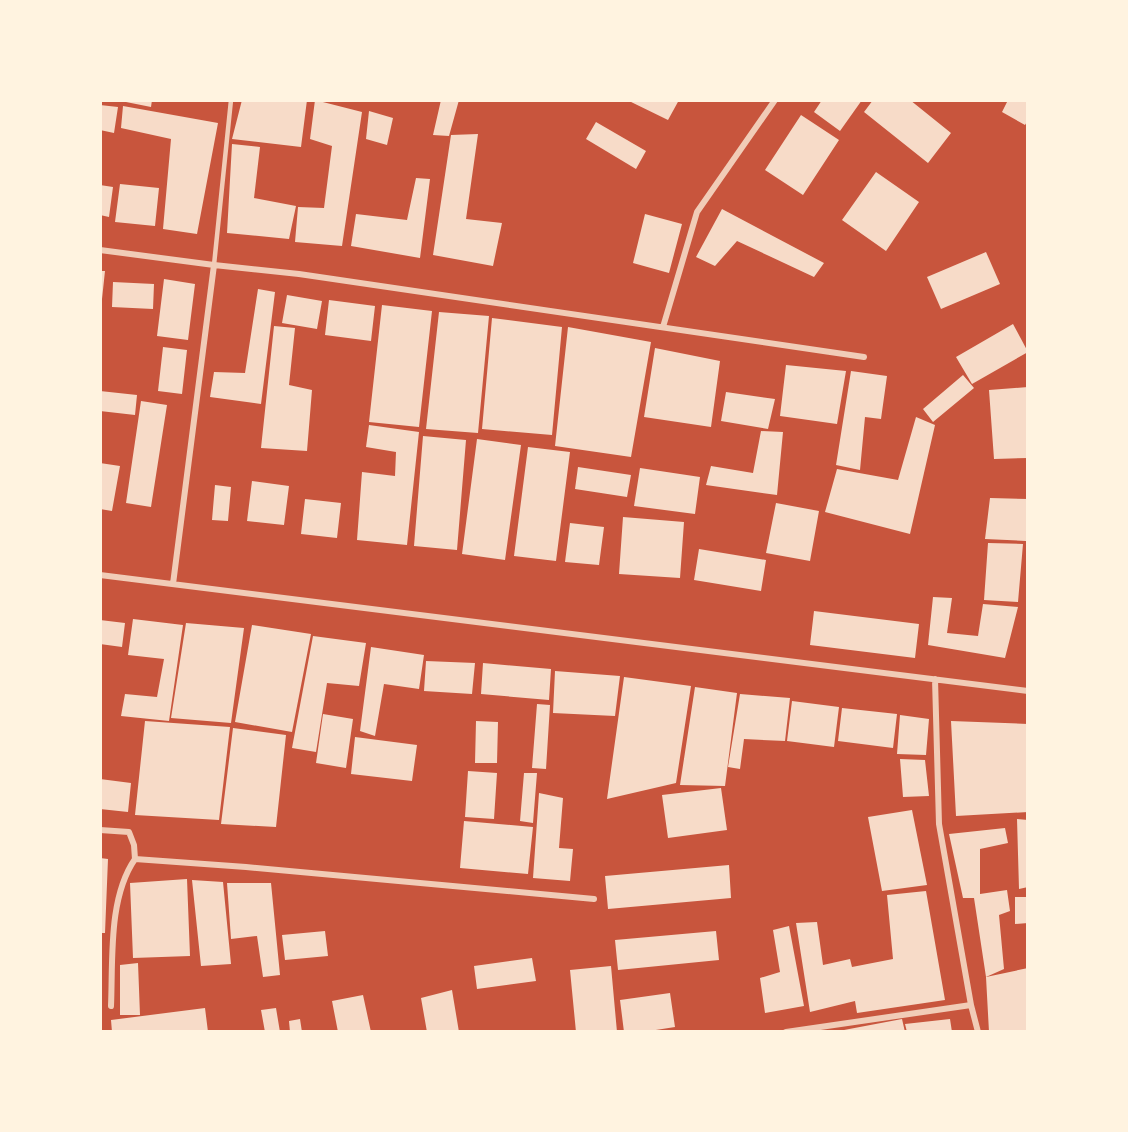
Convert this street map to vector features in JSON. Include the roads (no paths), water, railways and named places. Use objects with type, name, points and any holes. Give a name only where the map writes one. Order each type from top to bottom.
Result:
[{"type":"street","points":[[663,327],[697,212],[775,100]]},
{"type":"street","points":[[100,250],[299,274],[864,357]]},
{"type":"street","points":[[173,584],[214,265]]},
{"type":"street","points":[[100,575],[1028,691]]},
{"type":"street","points":[[935,679],[939,824],[971,1005],[978,1032]]},
{"type":"street","points":[[100,830],[129,832],[134,844],[135,859],[128,869],[116,908],[111,1006]]},
{"type":"street","points":[[135,859],[594,899]]},
{"type":"street","points":[[786,1032],[971,1005]]},
{"type":"lane","points":[[214,265],[231,100]]}]
